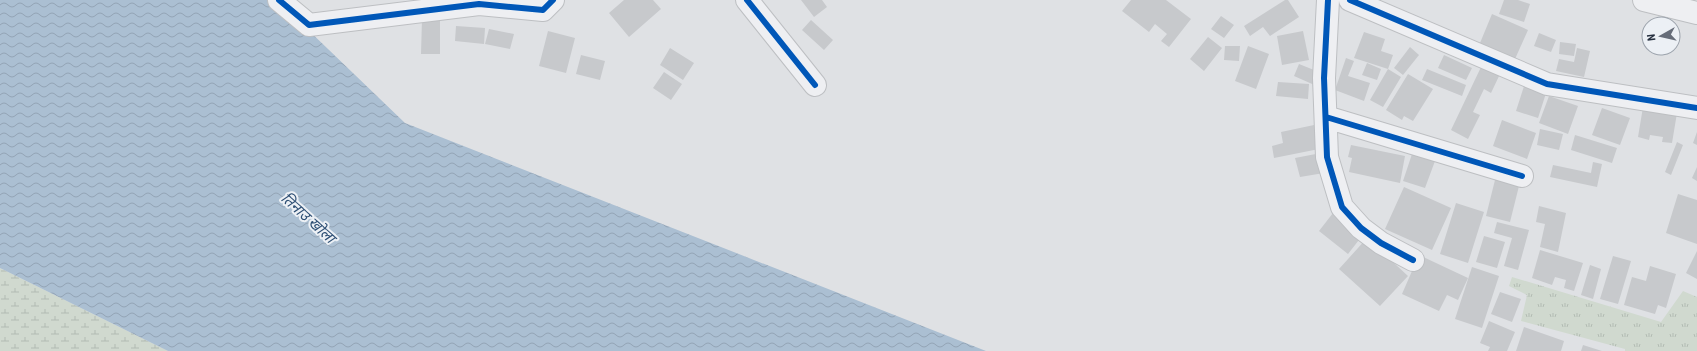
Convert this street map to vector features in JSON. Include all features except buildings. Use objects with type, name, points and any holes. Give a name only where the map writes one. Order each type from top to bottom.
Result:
[{"type":"street","points":[[279,0],[309,25],[479,4],[545,3]]},
{"type":"street","points":[[747,0],[815,85]]},
{"type":"street","points":[[1328,0],[1324,78],[1327,157],[1342,207],[1361,228],[1381,243],[1413,260]]},
{"type":"street","points":[[1350,0],[1548,84],[1697,108]]},
{"type":"street","points":[[1644,0],[1697,13]]},
{"type":"street","points":[[1326,117],[1522,176]]},
{"type":"green space","points":[[0,268],[168,351],[0,351]]},
{"type":"green space","points":[[1512,277],[1661,322],[1683,291],[1697,297],[1697,351],[1625,351],[1625,349],[1521,321],[1527,295],[1509,286]]},
{"type":"water","name":"तिनाउ खोला","points":[[0,0],[277,0],[405,123],[986,351],[168,351],[0,268]]},
{"type":"cycle path","points":[[279,0],[309,25],[479,4],[543,10],[553,0]]},
{"type":"cycle path","points":[[747,0],[815,85]]},
{"type":"cycle path","points":[[1328,0],[1324,78],[1327,157],[1342,207],[1361,228],[1381,243],[1413,260]]},
{"type":"cycle path","points":[[1350,0],[1547,84],[1697,108]]},
{"type":"cycle path","points":[[1326,117],[1522,176]]}]
